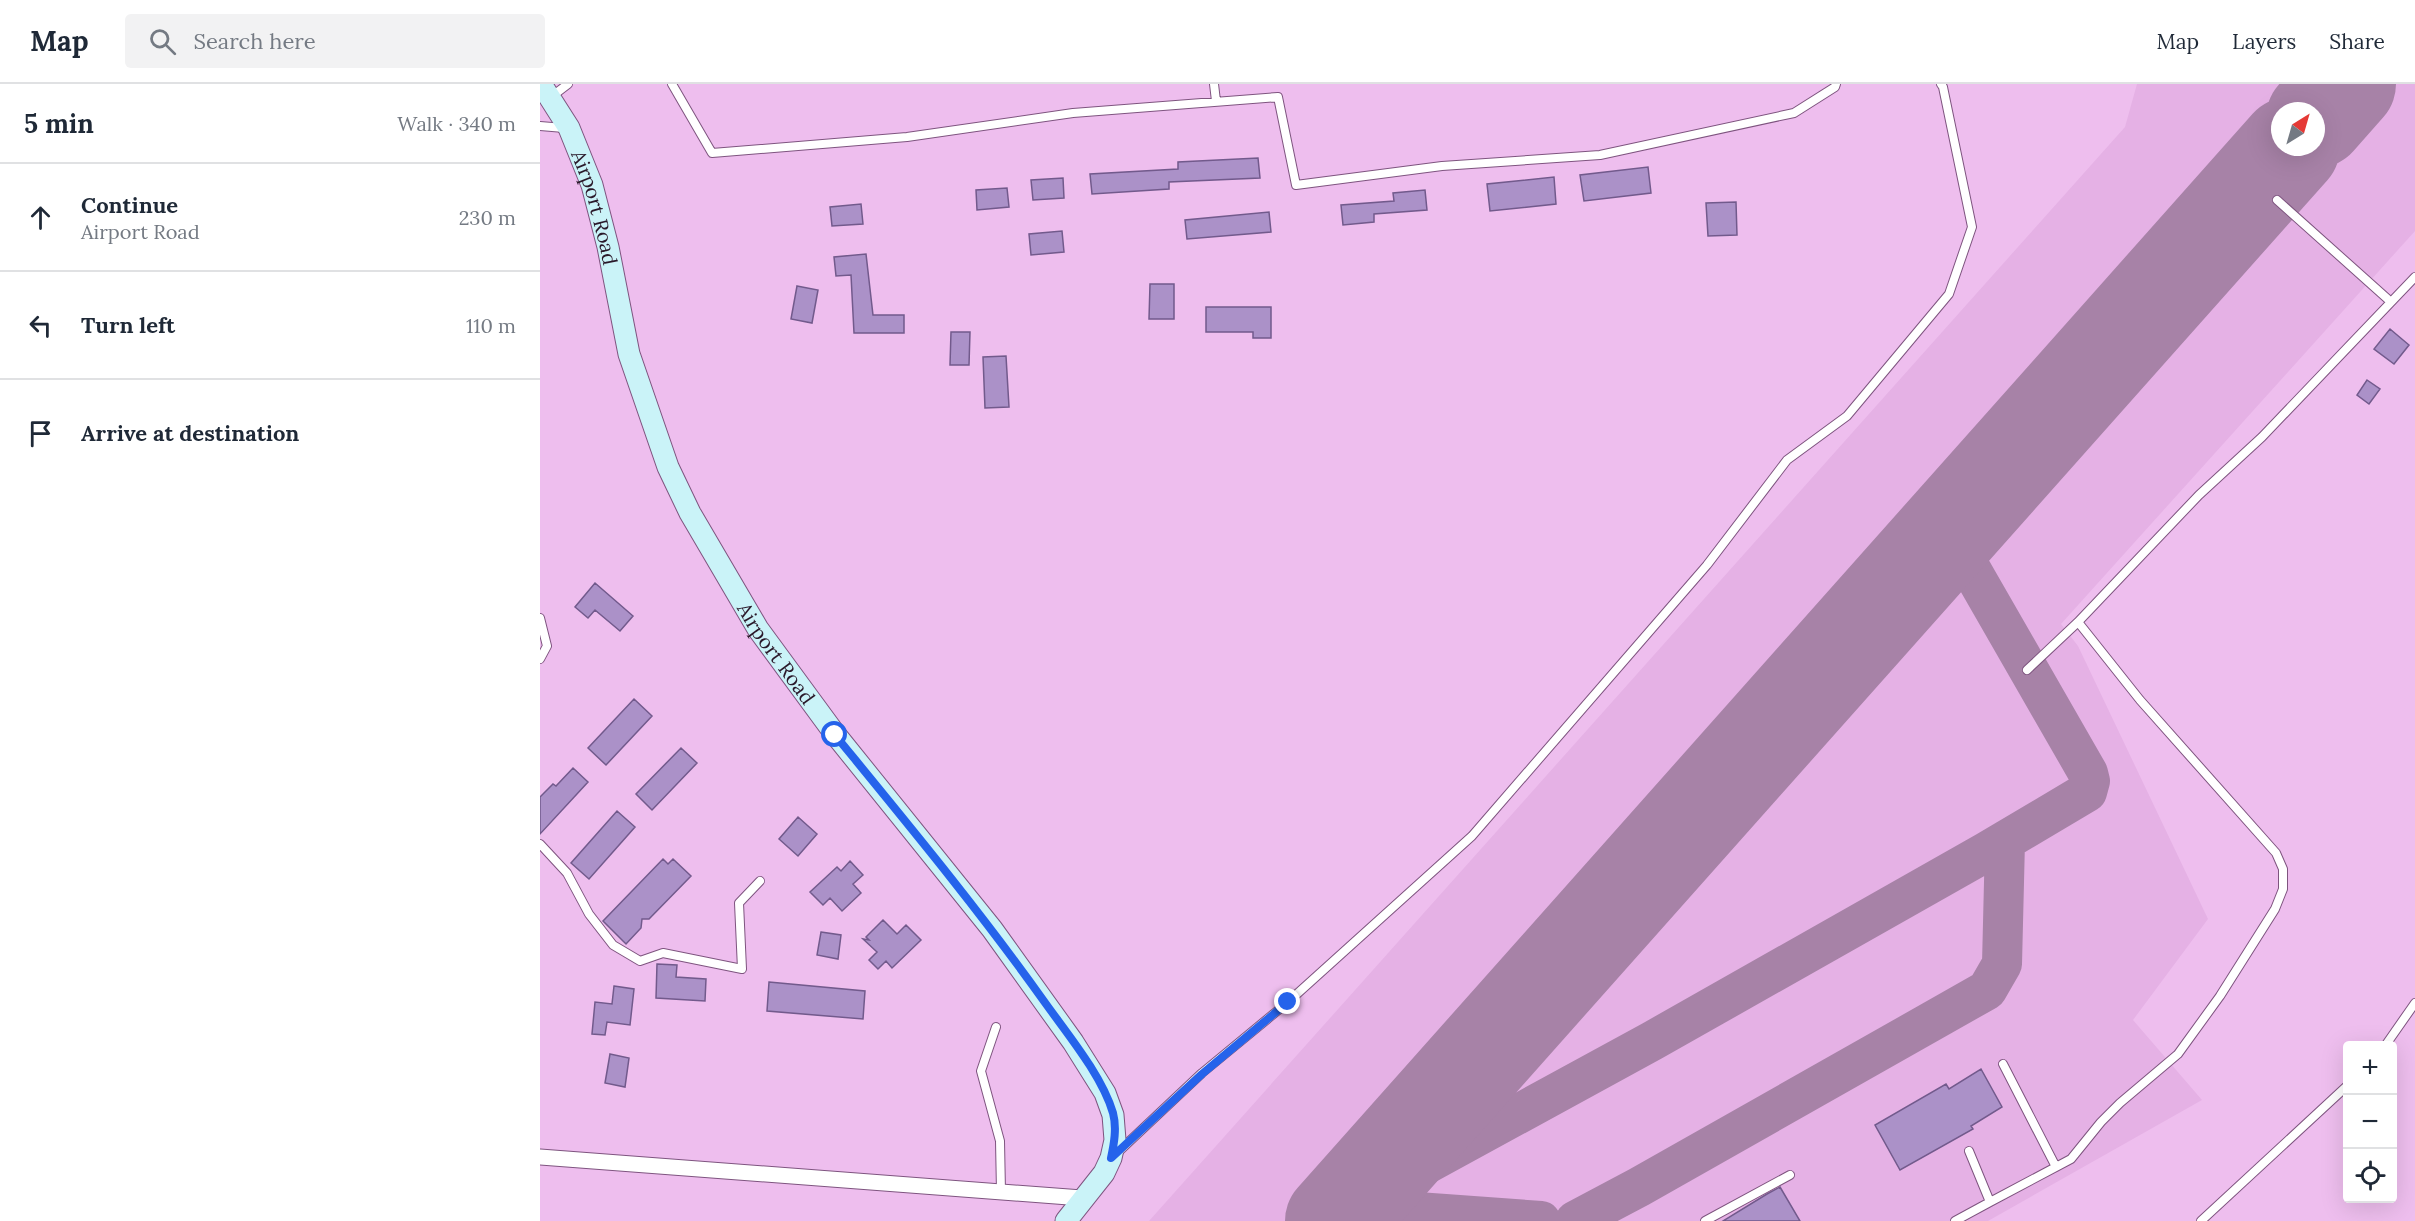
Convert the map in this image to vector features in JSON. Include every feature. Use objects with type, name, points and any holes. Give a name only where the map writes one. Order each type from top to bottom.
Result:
[{"type":"main road","name":"Airport Road","points":[[545,91],[569,128],[592,185],[608,247],[629,354],[668,467],[690,513],[765,639],[835,735],[992,929],[1073,1042],[1105,1093],[1113,1115],[1115,1140],[1111,1158],[1104,1173],[1066,1221]]},
{"type":"street","points":[[540,1157],[1082,1198]]},
{"type":"lane","points":[[545,91],[568,84]]},
{"type":"lane","points":[[672,84],[712,153],[907,137],[1073,113],[1278,97],[1296,185],[1442,166],[1600,155],[1794,113],[1835,87],[1836,84]]},
{"type":"lane","points":[[1214,84],[1216,101]]},
{"type":"lane","points":[[1111,1158],[1202,1074],[1288,1002],[1472,836],[1707,565],[1787,460],[1847,416],[1949,294],[1972,227],[1941,84]]},
{"type":"lane","points":[[540,126],[569,128]]},
{"type":"lane","points":[[2277,200],[2391,302]]},
{"type":"lane","points":[[2027,670],[2078,622],[2199,495],[2262,437],[2415,277]]},
{"type":"lane","points":[[540,618],[547,646],[540,659]]},
{"type":"lane","points":[[1955,1221],[2071,1159],[2120,1103],[2178,1054],[2220,996],[2275,909],[2283,889],[2283,869],[2271,847],[2140,700],[2078,622]]},
{"type":"lane","points":[[540,844],[567,873],[590,914],[613,945],[640,961],[663,953],[742,969],[739,903],[760,881]]},
{"type":"lane","points":[[2388,1041],[2415,1003]]},
{"type":"lane","points":[[996,1027],[981,1071],[1000,1141],[1001,1192]]},
{"type":"lane","points":[[2003,1064],[2056,1167]]},
{"type":"lane","points":[[2201,1221],[2343,1090]]},
{"type":"lane","points":[[1969,1151],[1990,1202]]},
{"type":"lane","points":[[1705,1221],[1790,1175]]},
{"type":"shaded area","points":[[2137,84],[2415,84],[2415,231],[2061,624],[2078,646],[2208,919],[2133,1020],[2202,1100],[1988,1221],[1149,1221],[2125,127]]},
{"type":"building","points":[[1258,158],[1260,178],[1169,182],[1169,189],[1092,194],[1090,174],[1178,169],[1178,162]]},
{"type":"building","points":[[1648,167],[1651,193],[1584,201],[1580,175]]},
{"type":"building","points":[[1554,177],[1556,204],[1490,211],[1487,184]]},
{"type":"building","points":[[1063,178],[1064,198],[1033,200],[1031,180]]},
{"type":"building","points":[[1007,188],[1009,207],[977,210],[976,190]]},
{"type":"building","points":[[1425,190],[1427,210],[1374,214],[1374,222],[1343,225],[1341,205],[1394,201],[1393,193]]},
{"type":"building","points":[[1736,202],[1737,235],[1708,236],[1706,203]]},
{"type":"building","points":[[861,204],[863,224],[832,226],[830,207]]},
{"type":"building","points":[[1269,212],[1271,232],[1187,239],[1185,220]]},
{"type":"building","points":[[1062,231],[1064,252],[1031,255],[1029,234]]},
{"type":"building","points":[[866,254],[873,315],[904,315],[904,333],[854,333],[851,275],[836,276],[834,257]]},
{"type":"building","points":[[1150,284],[1174,284],[1174,319],[1149,319]]},
{"type":"building","points":[[797,286],[818,290],[812,323],[791,319]]},
{"type":"building","points":[[1206,307],[1271,307],[1271,338],[1253,338],[1253,332],[1206,332]]},
{"type":"building","points":[[2390,329],[2409,345],[2394,364],[2374,349]]},
{"type":"building","points":[[951,332],[970,332],[969,365],[950,365]]},
{"type":"building","points":[[1006,356],[1009,407],[985,408],[983,357]]},
{"type":"building","points":[[2367,380],[2380,389],[2369,404],[2357,395]]},
{"type":"building","points":[[595,583],[633,616],[620,631],[595,610],[588,618],[575,607]]},
{"type":"building","points":[[634,699],[652,716],[606,765],[588,748]]},
{"type":"building","points":[[681,748],[697,763],[652,810],[636,794]]},
{"type":"building","points":[[573,768],[588,782],[540,834],[540,797],[553,784],[556,786]]},
{"type":"building","points":[[617,811],[635,827],[589,879],[571,863]]},
{"type":"building","points":[[798,817],[817,834],[798,856],[779,839]]},
{"type":"building","points":[[663,859],[668,864],[673,859],[691,876],[649,919],[642,919],[641,928],[626,944],[603,921]]},
{"type":"building","points":[[850,861],[863,875],[853,884],[861,893],[842,911],[830,898],[823,905],[810,892],[837,867],[841,871]]},
{"type":"building","points":[[883,920],[897,934],[906,925],[921,940],[892,968],[886,961],[878,969],[869,960],[877,952],[863,939],[869,940],[866,937]]},
{"type":"building","points":[[821,932],[841,935],[838,959],[817,955]]},
{"type":"building","points":[[657,964],[677,965],[676,977],[706,979],[705,1001],[656,998]]},
{"type":"building","points":[[769,982],[865,991],[863,1019],[767,1011]]},
{"type":"building","points":[[614,986],[634,989],[630,1025],[607,1022],[605,1035],[592,1034],[595,1002],[612,1004]]},
{"type":"building","points":[[610,1054],[629,1058],[625,1087],[605,1083]]},
{"type":"building","points":[[1981,1069],[2002,1107],[1971,1126],[1973,1129],[1900,1170],[1875,1125],[1946,1084],[1949,1089]]},
{"type":"building","points":[[1780,1187],[1800,1221],[1723,1221],[1767,1194]]},
{"type":"taxiway","points":[[1348,1207],[1652,1041],[1986,852],[2087,792],[2090,781],[2088,773],[1949,531]]},
{"type":"taxiway","points":[[1575,1221],[1987,990],[2002,964],[2005,841]]},
{"type":"taxiway","points":[[1348,1207],[1541,1221]]},
{"type":"runway","points":[[2325,108],[2346,84]]},
{"type":"runway","points":[[1335,1221],[2282,156]]},
{"type":"route","points":[[835,735],[992,929],[1073,1042],[1105,1093],[1113,1115],[1115,1140],[1111,1158],[1202,1074],[1288,1002]]}]
